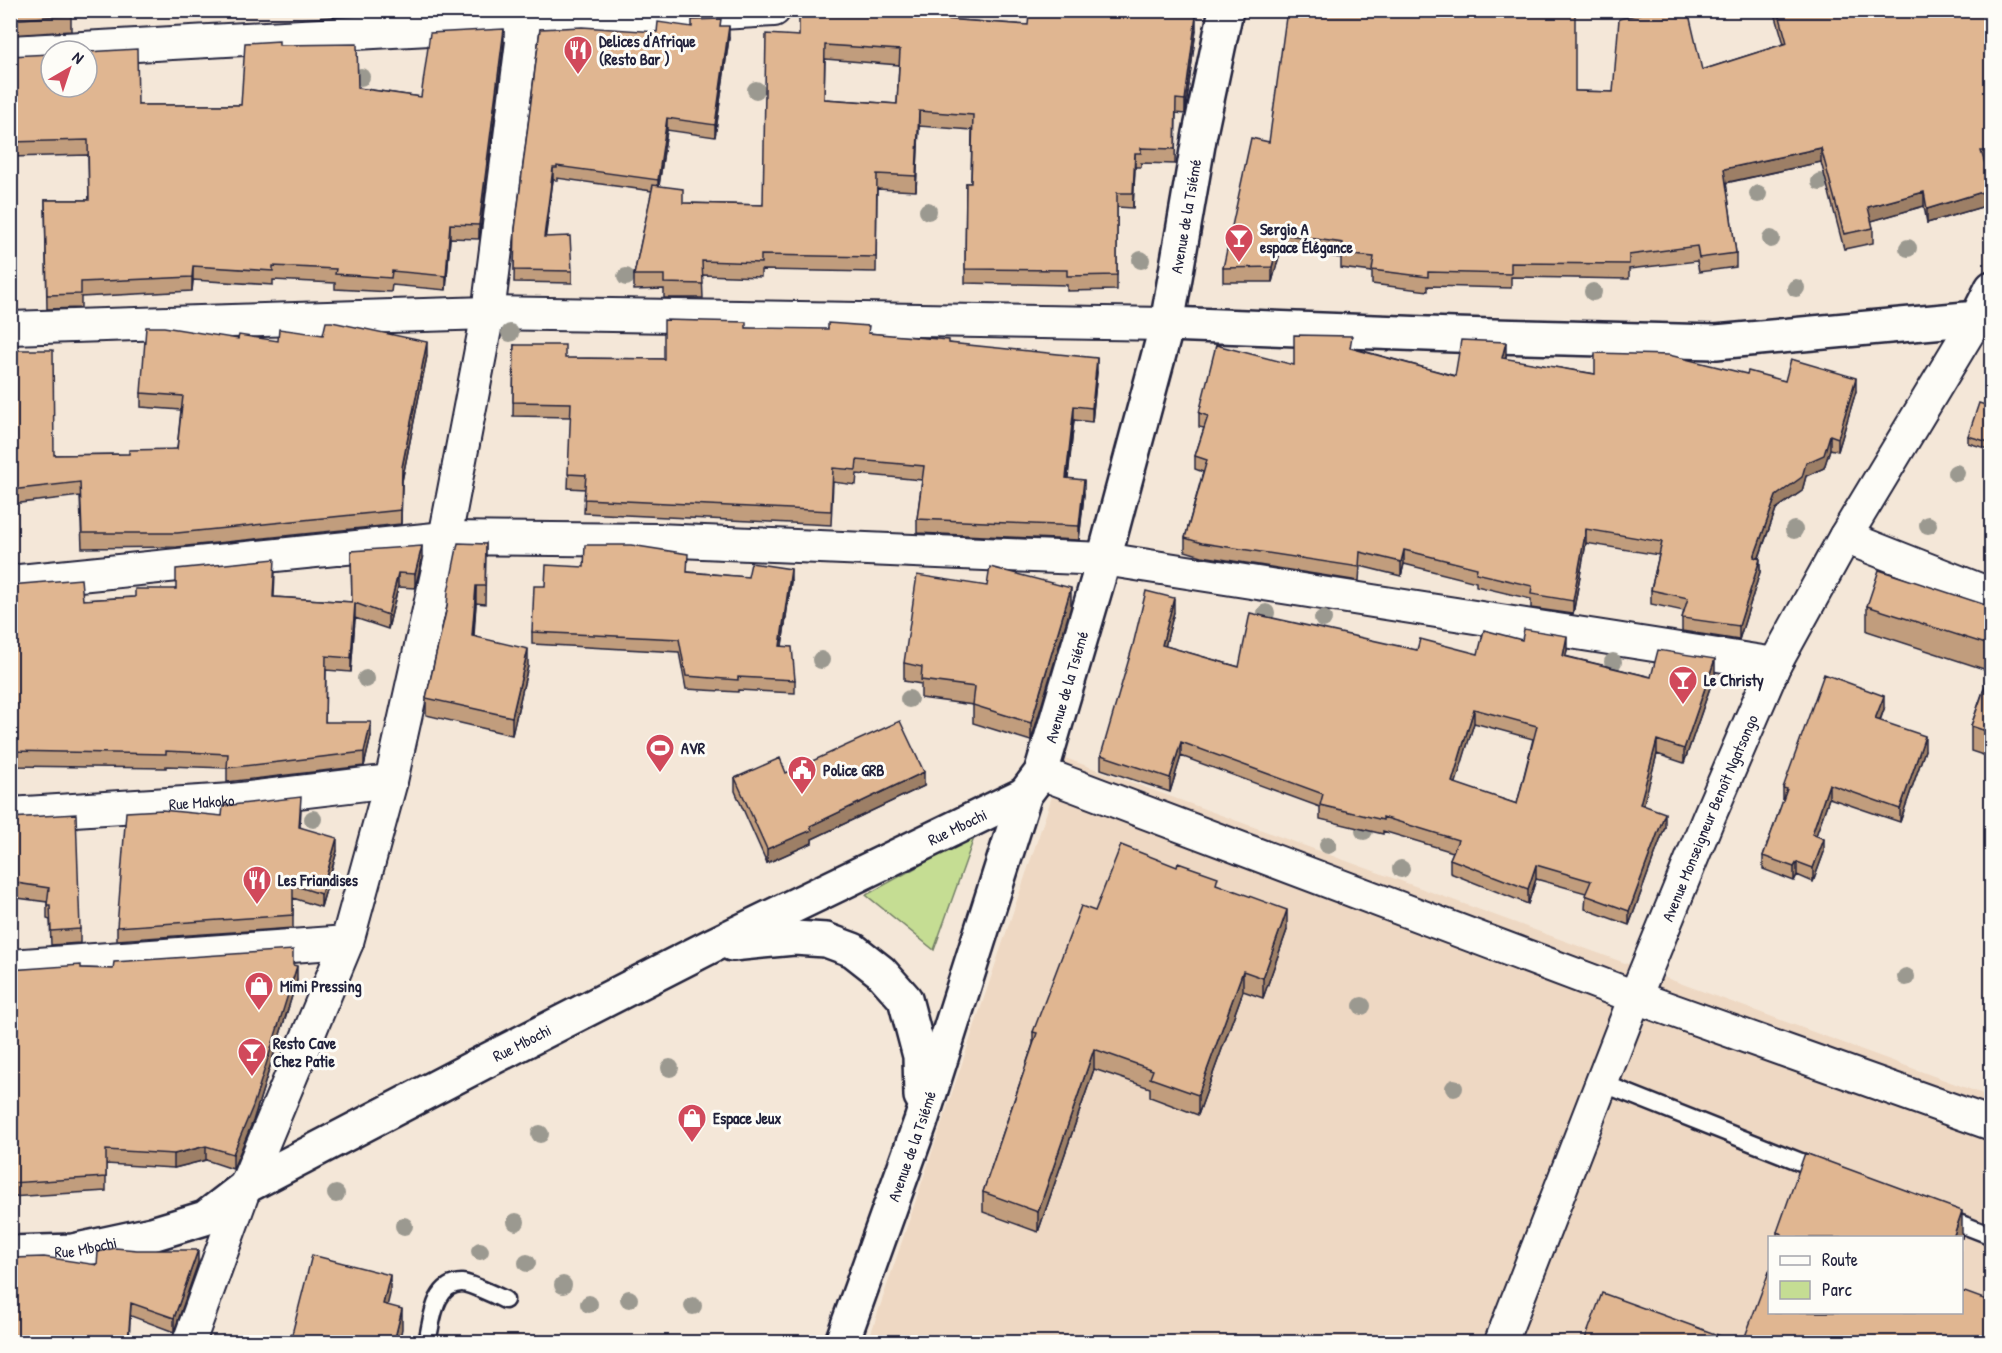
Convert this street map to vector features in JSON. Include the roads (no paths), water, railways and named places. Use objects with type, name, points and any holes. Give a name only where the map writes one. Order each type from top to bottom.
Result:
[{"type":"main road","name":"Avenue de la Tsiémé","points":[[842,1342],[921,1121],[1033,784],[1104,559],[1167,324],[1200,133],[1226,10]]},
{"type":"main road","name":"Avenue Monseigneur Benoît Ngatsongo","points":[[1984,319],[1992,288]]},
{"type":"main road","points":[[1167,324],[1716,342],[1984,319]]},
{"type":"main road","name":"Rue Mbochi","points":[[10,1253],[74,1251],[152,1234],[205,1218],[245,1186],[713,945],[1033,784]]},
{"type":"main road","points":[[713,945],[794,939],[826,940],[853,950],[881,972],[905,999],[914,1029],[920,1056],[921,1121]]},
{"type":"street","points":[[10,52],[524,17],[774,10]]},
{"type":"street","points":[[189,1342],[245,1186],[347,942],[391,781],[445,537],[488,313],[524,17]]},
{"type":"street","points":[[10,328],[488,313],[1167,324]]},
{"type":"street","name":"Avenue Monseigneur Benoît Ngatsongo","points":[[1502,1342],[1635,997],[1775,664],[1845,537],[1984,319]]},
{"type":"street","points":[[10,582],[445,537],[656,540],[1104,559],[1775,664]]},
{"type":"street","points":[[1845,537],[1992,595]]},
{"type":"street","name":"Rue Makoko","points":[[10,814],[232,800],[391,781]]},
{"type":"street","points":[[1033,784],[1992,1124]]},
{"type":"street","points":[[10,966],[347,942]]},
{"type":"lane","points":[[1602,1083],[1836,1175]]},
{"type":"lane","points":[[1925,1210],[1992,1236]]},
{"type":"lane","points":[[428,1342],[436,1302],[445,1289],[462,1283],[505,1300]]},
{"type":"place","name":"Delices d'Afrique (Resto Bar )","points":[[578,76]]},
{"type":"place","name":"Sergio A espace Élégance","points":[[1239,264]]},
{"type":"place","name":"Le Christy","points":[[1683,706]]},
{"type":"place","name":"AVR","points":[[660,774]]},
{"type":"place","name":"Police GRB","points":[[802,796]]},
{"type":"place","name":"Les Friandises","points":[[257,906]]},
{"type":"place","name":"Mimi Pressing","points":[[259,1012]]},
{"type":"place","name":"Resto Cave Chez Patie","points":[[252,1078]]},
{"type":"place","name":"Espace Jeux","points":[[692,1144]]}]
